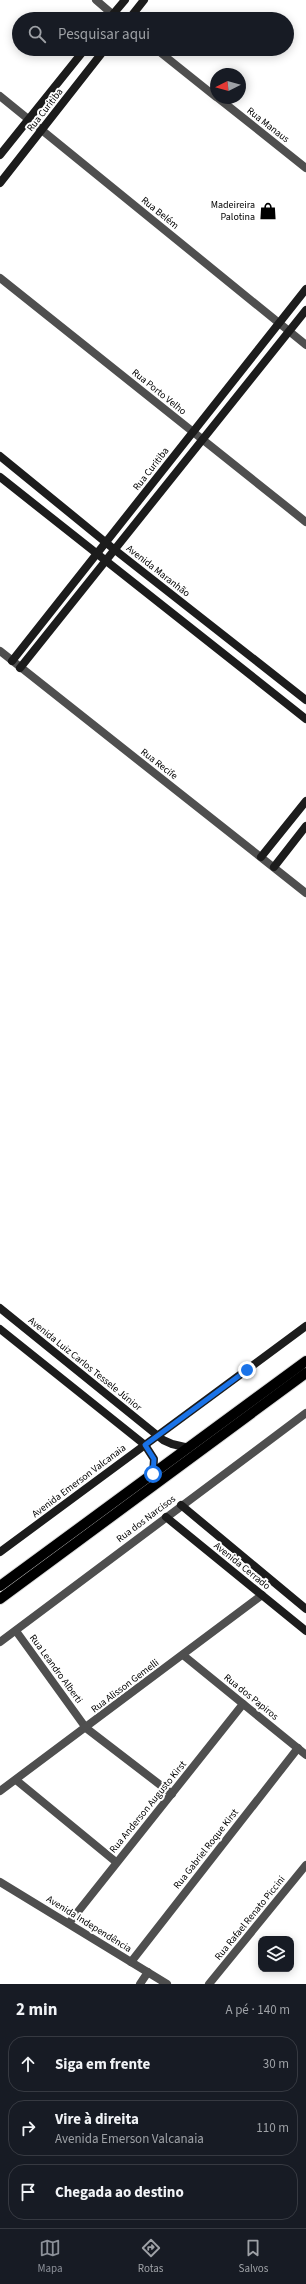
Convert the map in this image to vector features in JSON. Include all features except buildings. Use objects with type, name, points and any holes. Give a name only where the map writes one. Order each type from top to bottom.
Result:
[{"type":"main road","points":[[0,1586],[306,1361]]},
{"type":"main road","points":[[0,1599],[306,1373]]},
{"type":"street","points":[[96,0],[108,12]]},
{"type":"street","points":[[118,12],[125,0]]},
{"type":"street","points":[[134,12],[144,0]]},
{"type":"street","name":"Rua Curitiba","points":[[0,155],[79,56]]},
{"type":"street","name":"Rua Curitiba","points":[[0,183],[100,56]]},
{"type":"street","name":"Rua Manaus","points":[[165,56],[210,91]]},
{"type":"street","name":"Rua Belém","points":[[0,96],[306,345]]},
{"type":"street","name":"Rua Manaus","points":[[226,104],[306,168]]},
{"type":"street","name":"Rua Porto Velho","points":[[0,278],[306,522]]},
{"type":"street","name":"Rua Curitiba","points":[[12,661],[306,289]]},
{"type":"street","points":[[20,668],[306,310]]},
{"type":"street","name":"Avenida Maranhão","points":[[0,456],[115,550],[306,700]]},
{"type":"street","points":[[0,477],[105,562],[306,718]]},
{"type":"street","name":"Rua Recife","points":[[0,651],[306,893]]},
{"type":"street","points":[[261,857],[306,801]]},
{"type":"street","points":[[274,867],[306,826]]},
{"type":"street","name":"Avenida Luiz Carlos Tessele Júnior","points":[[0,1308],[158,1435],[172,1444],[189,1448]]},
{"type":"street","name":"Avenida Emerson Valcanaia","points":[[0,1552],[306,1326]]},
{"type":"street","points":[[0,1329],[145,1445],[154,1459],[153,1474]]},
{"type":"street","name":"Rua dos Narcisos","points":[[0,1642],[306,1413]]},
{"type":"street","name":"Avenida Cerrado","points":[[181,1506],[306,1609]]},
{"type":"street","name":"Avenida Cerrado","points":[[166,1517],[306,1631]]},
{"type":"street","name":"Rua Alisson Gemelli","points":[[0,1791],[262,1595]]},
{"type":"street","name":"Rua Leandro Alberti","points":[[16,1631],[86,1728],[172,1794]]},
{"type":"street","name":"Rua dos Papiros","points":[[183,1655],[306,1755]]},
{"type":"street","name":"Rua Anderson Augusto Kirst","points":[[68,1923],[243,1704]]},
{"type":"street","name":"Rua Gabriel Roque Kirst","points":[[131,1962],[298,1748]]},
{"type":"street","points":[[16,1780],[116,1862]]},
{"type":"street","name":"Rua Rafael Renato Piccini","points":[[209,1984],[306,1865]]},
{"type":"street","name":"Avenida Independência","points":[[0,1882],[167,1984]]},
{"type":"street","points":[[140,1984],[148,1972]]},
{"type":"place","name":"Madeireira Palotina","points":[[268,211]]},
{"type":"route","points":[[153,1474],[154,1459],[145,1445],[247,1370]]}]
